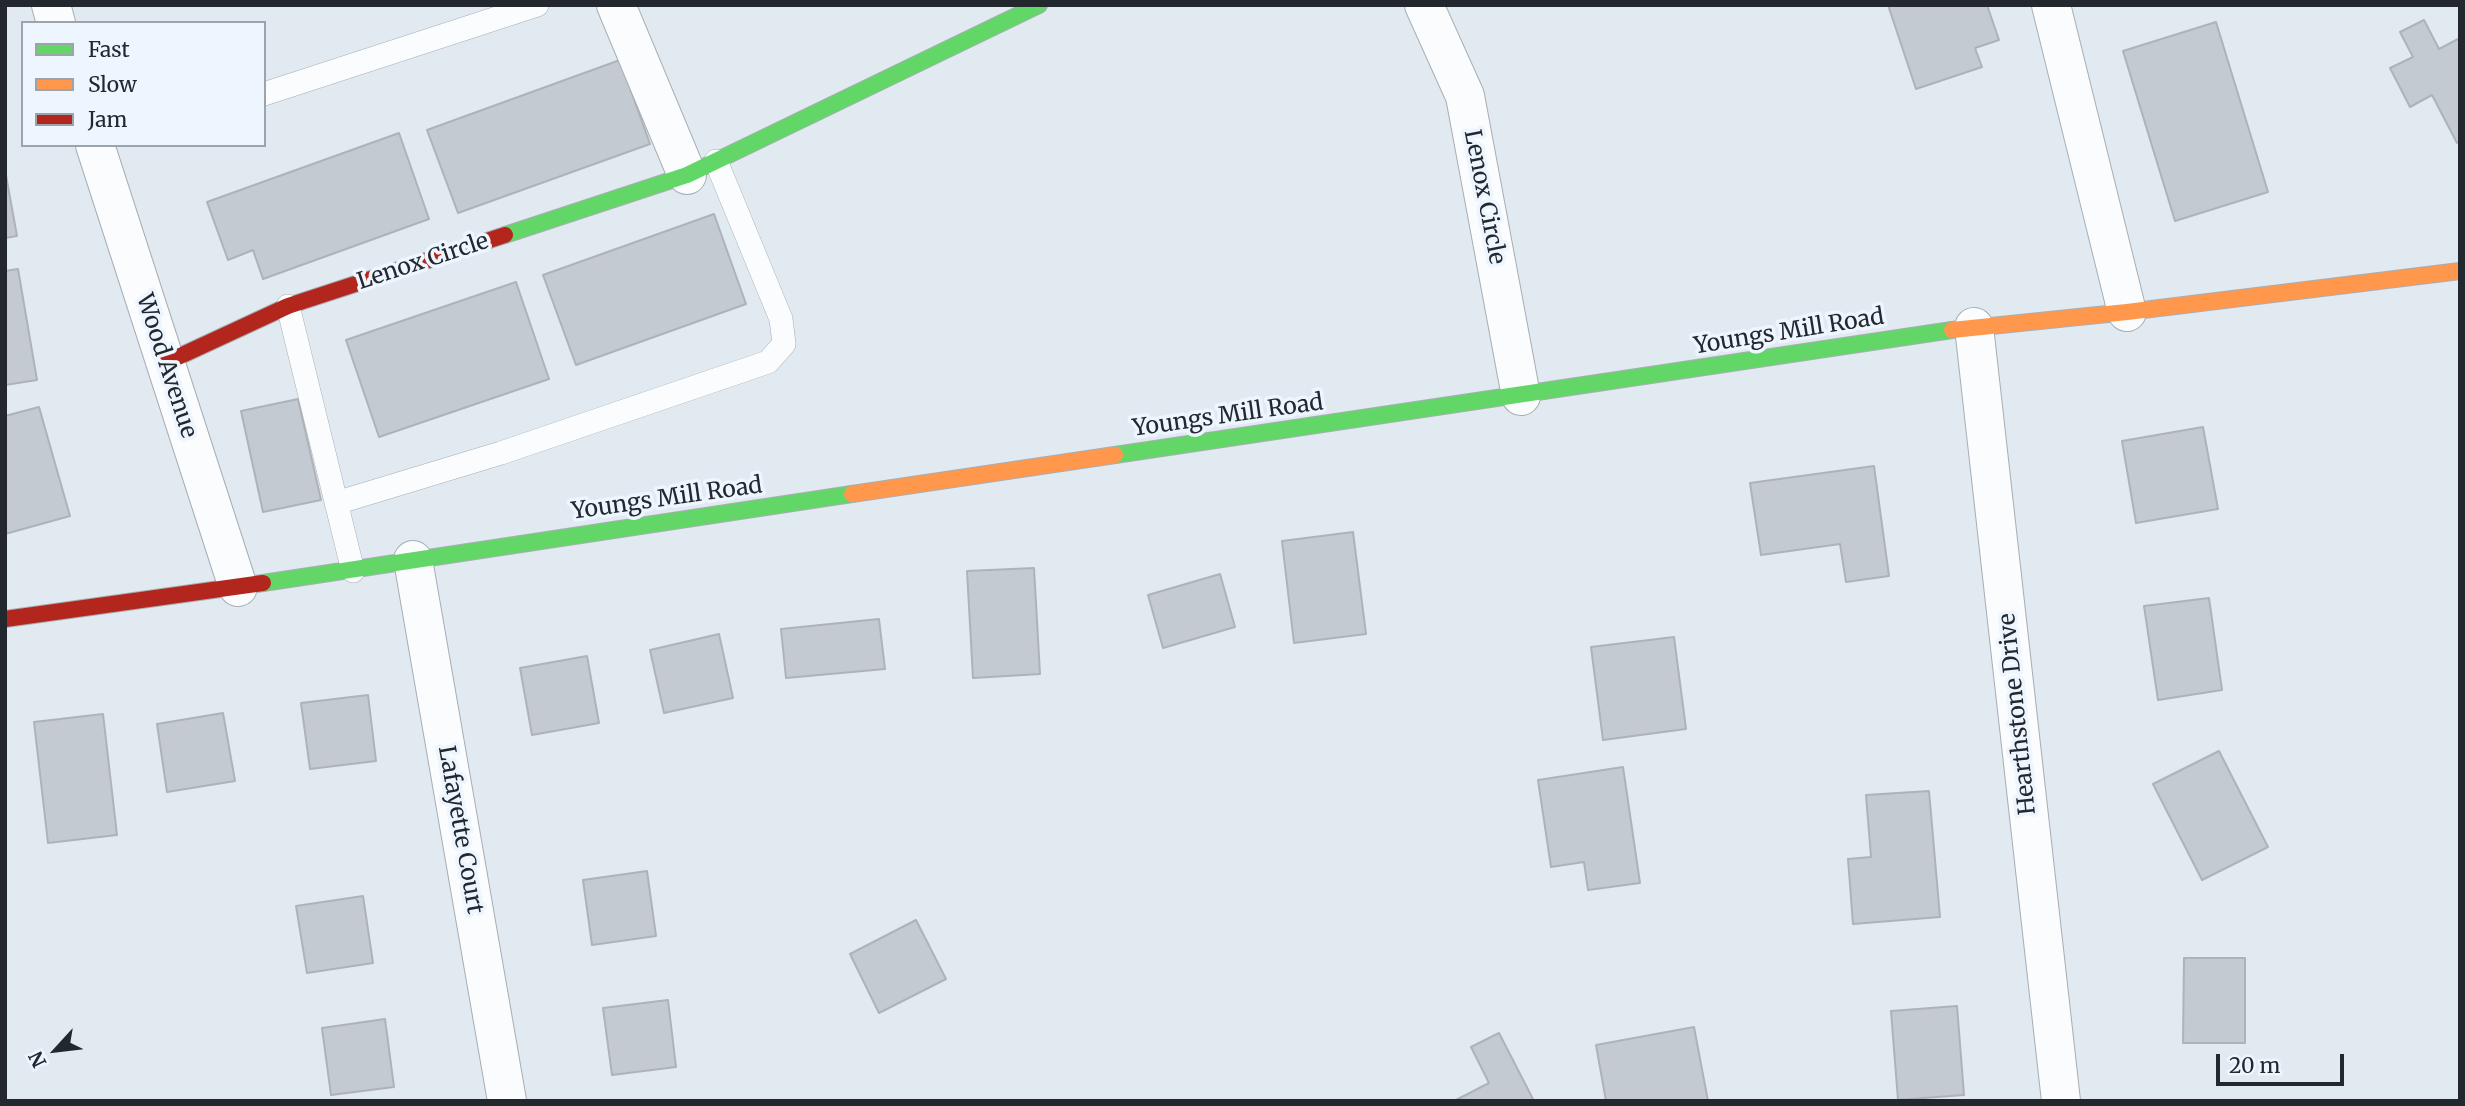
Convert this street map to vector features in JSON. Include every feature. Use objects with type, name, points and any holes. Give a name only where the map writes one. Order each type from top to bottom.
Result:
[{"type":"street","points":[[616,5],[702,168]]},
{"type":"street","name":"Lenox Circle","points":[[165,363],[288,306],[702,168],[1038,5]]},
{"type":"street","name":"Lenox Circle","points":[[1424,5],[1465,96],[1521,396]]},
{"type":"street","points":[[2051,5],[2127,312]]},
{"type":"street","name":"Wood Avenue","points":[[99,147],[165,363],[238,587]]},
{"type":"street","name":"Youngs Mill Road","points":[[5,619],[353,571],[413,559],[1974,327],[2127,312],[2460,271]]},
{"type":"street","name":"Hearthstone Drive","points":[[1974,327],[2061,1101]]},
{"type":"street","name":"Lafayette Court","points":[[413,559],[507,1101]]},
{"type":"lane","points":[[266,93],[537,5]]},
{"type":"lane","points":[[336,503],[501,453],[768,362],[784,344],[781,319],[702,168]]},
{"type":"lane","points":[[288,306],[353,571]]},
{"type":"building","points":[[1888,5],[1987,5],[1999,40],[1975,48],[1982,67],[1916,89]]},
{"type":"building","points":[[2424,20],[2439,49],[2460,38],[2460,141],[2457,143],[2432,95],[2410,107],[2390,68],[2413,57],[2400,32]]},
{"type":"building","points":[[2216,22],[2268,192],[2175,221],[2123,51]]},
{"type":"building","points":[[620,60],[650,144],[458,213],[427,130]]},
{"type":"building","points":[[399,133],[429,219],[263,279],[253,250],[228,260],[207,202]]},
{"type":"building","points":[[5,170],[17,236],[5,238]]},
{"type":"building","points":[[714,214],[746,304],[576,365],[543,275]]},
{"type":"building","points":[[18,269],[37,380],[5,385],[5,271]]},
{"type":"building","points":[[516,282],[549,379],[379,437],[346,340]]},
{"type":"building","points":[[298,399],[321,500],[263,512],[241,411]]},
{"type":"building","points":[[39,407],[70,516],[5,534],[5,416]]},
{"type":"building","points":[[2203,427],[2218,509],[2136,523],[2122,441]]},
{"type":"building","points":[[1874,466],[1889,576],[1846,582],[1840,544],[1761,555],[1750,483]]},
{"type":"building","points":[[1353,532],[1366,634],[1294,643],[1282,541]]},
{"type":"building","points":[[1034,568],[1040,674],[973,678],[967,571]]},
{"type":"building","points":[[1220,574],[1235,627],[1163,648],[1148,595]]},
{"type":"building","points":[[2209,598],[2222,690],[2158,700],[2144,606]]},
{"type":"building","points":[[879,619],[885,669],[786,678],[781,629]]},
{"type":"building","points":[[719,634],[733,698],[664,713],[650,650]]},
{"type":"building","points":[[1674,637],[1686,729],[1603,740],[1591,647]]},
{"type":"building","points":[[587,656],[599,723],[532,735],[520,668]]},
{"type":"building","points":[[368,695],[376,761],[310,769],[301,703]]},
{"type":"building","points":[[223,713],[235,781],[167,792],[157,724]]},
{"type":"building","points":[[103,714],[117,835],[48,843],[34,722]]},
{"type":"building","points":[[2219,751],[2268,847],[2202,880],[2153,784]]},
{"type":"building","points":[[1623,767],[1640,883],[1588,890],[1584,862],[1551,867],[1538,780]]},
{"type":"building","points":[[1929,791],[1940,917],[1853,924],[1848,859],[1871,857],[1866,795]]},
{"type":"building","points":[[647,871],[656,936],[592,945],[583,880]]},
{"type":"building","points":[[363,896],[373,963],[307,973],[296,906]]},
{"type":"building","points":[[916,920],[946,979],[879,1013],[850,954]]},
{"type":"building","points":[[2184,958],[2245,958],[2245,1043],[2183,1043]]},
{"type":"building","points":[[668,1000],[676,1067],[612,1075],[603,1008]]},
{"type":"building","points":[[1957,1006],[1964,1095],[1898,1100],[1891,1011]]},
{"type":"building","points":[[385,1019],[394,1087],[331,1095],[322,1028]]},
{"type":"building","points":[[1694,1027],[1708,1101],[1606,1101],[1596,1045]]},
{"type":"building","points":[[1499,1033],[1534,1101],[1454,1101],[1489,1083],[1471,1047]]},
{"type":"traffic: fast","points":[[505,235],[687,175],[1039,5]]},
{"type":"traffic: fast","points":[[1115,455],[1952,330]]},
{"type":"traffic: fast","points":[[263,583],[852,494]]},
{"type":"traffic: slow","points":[[1952,330],[2127,312],[2460,271]]},
{"type":"traffic: slow","points":[[852,494],[1115,455]]},
{"type":"traffic: jam","points":[[165,363],[288,306],[505,235]]},
{"type":"traffic: jam","points":[[5,619],[263,583]]}]
